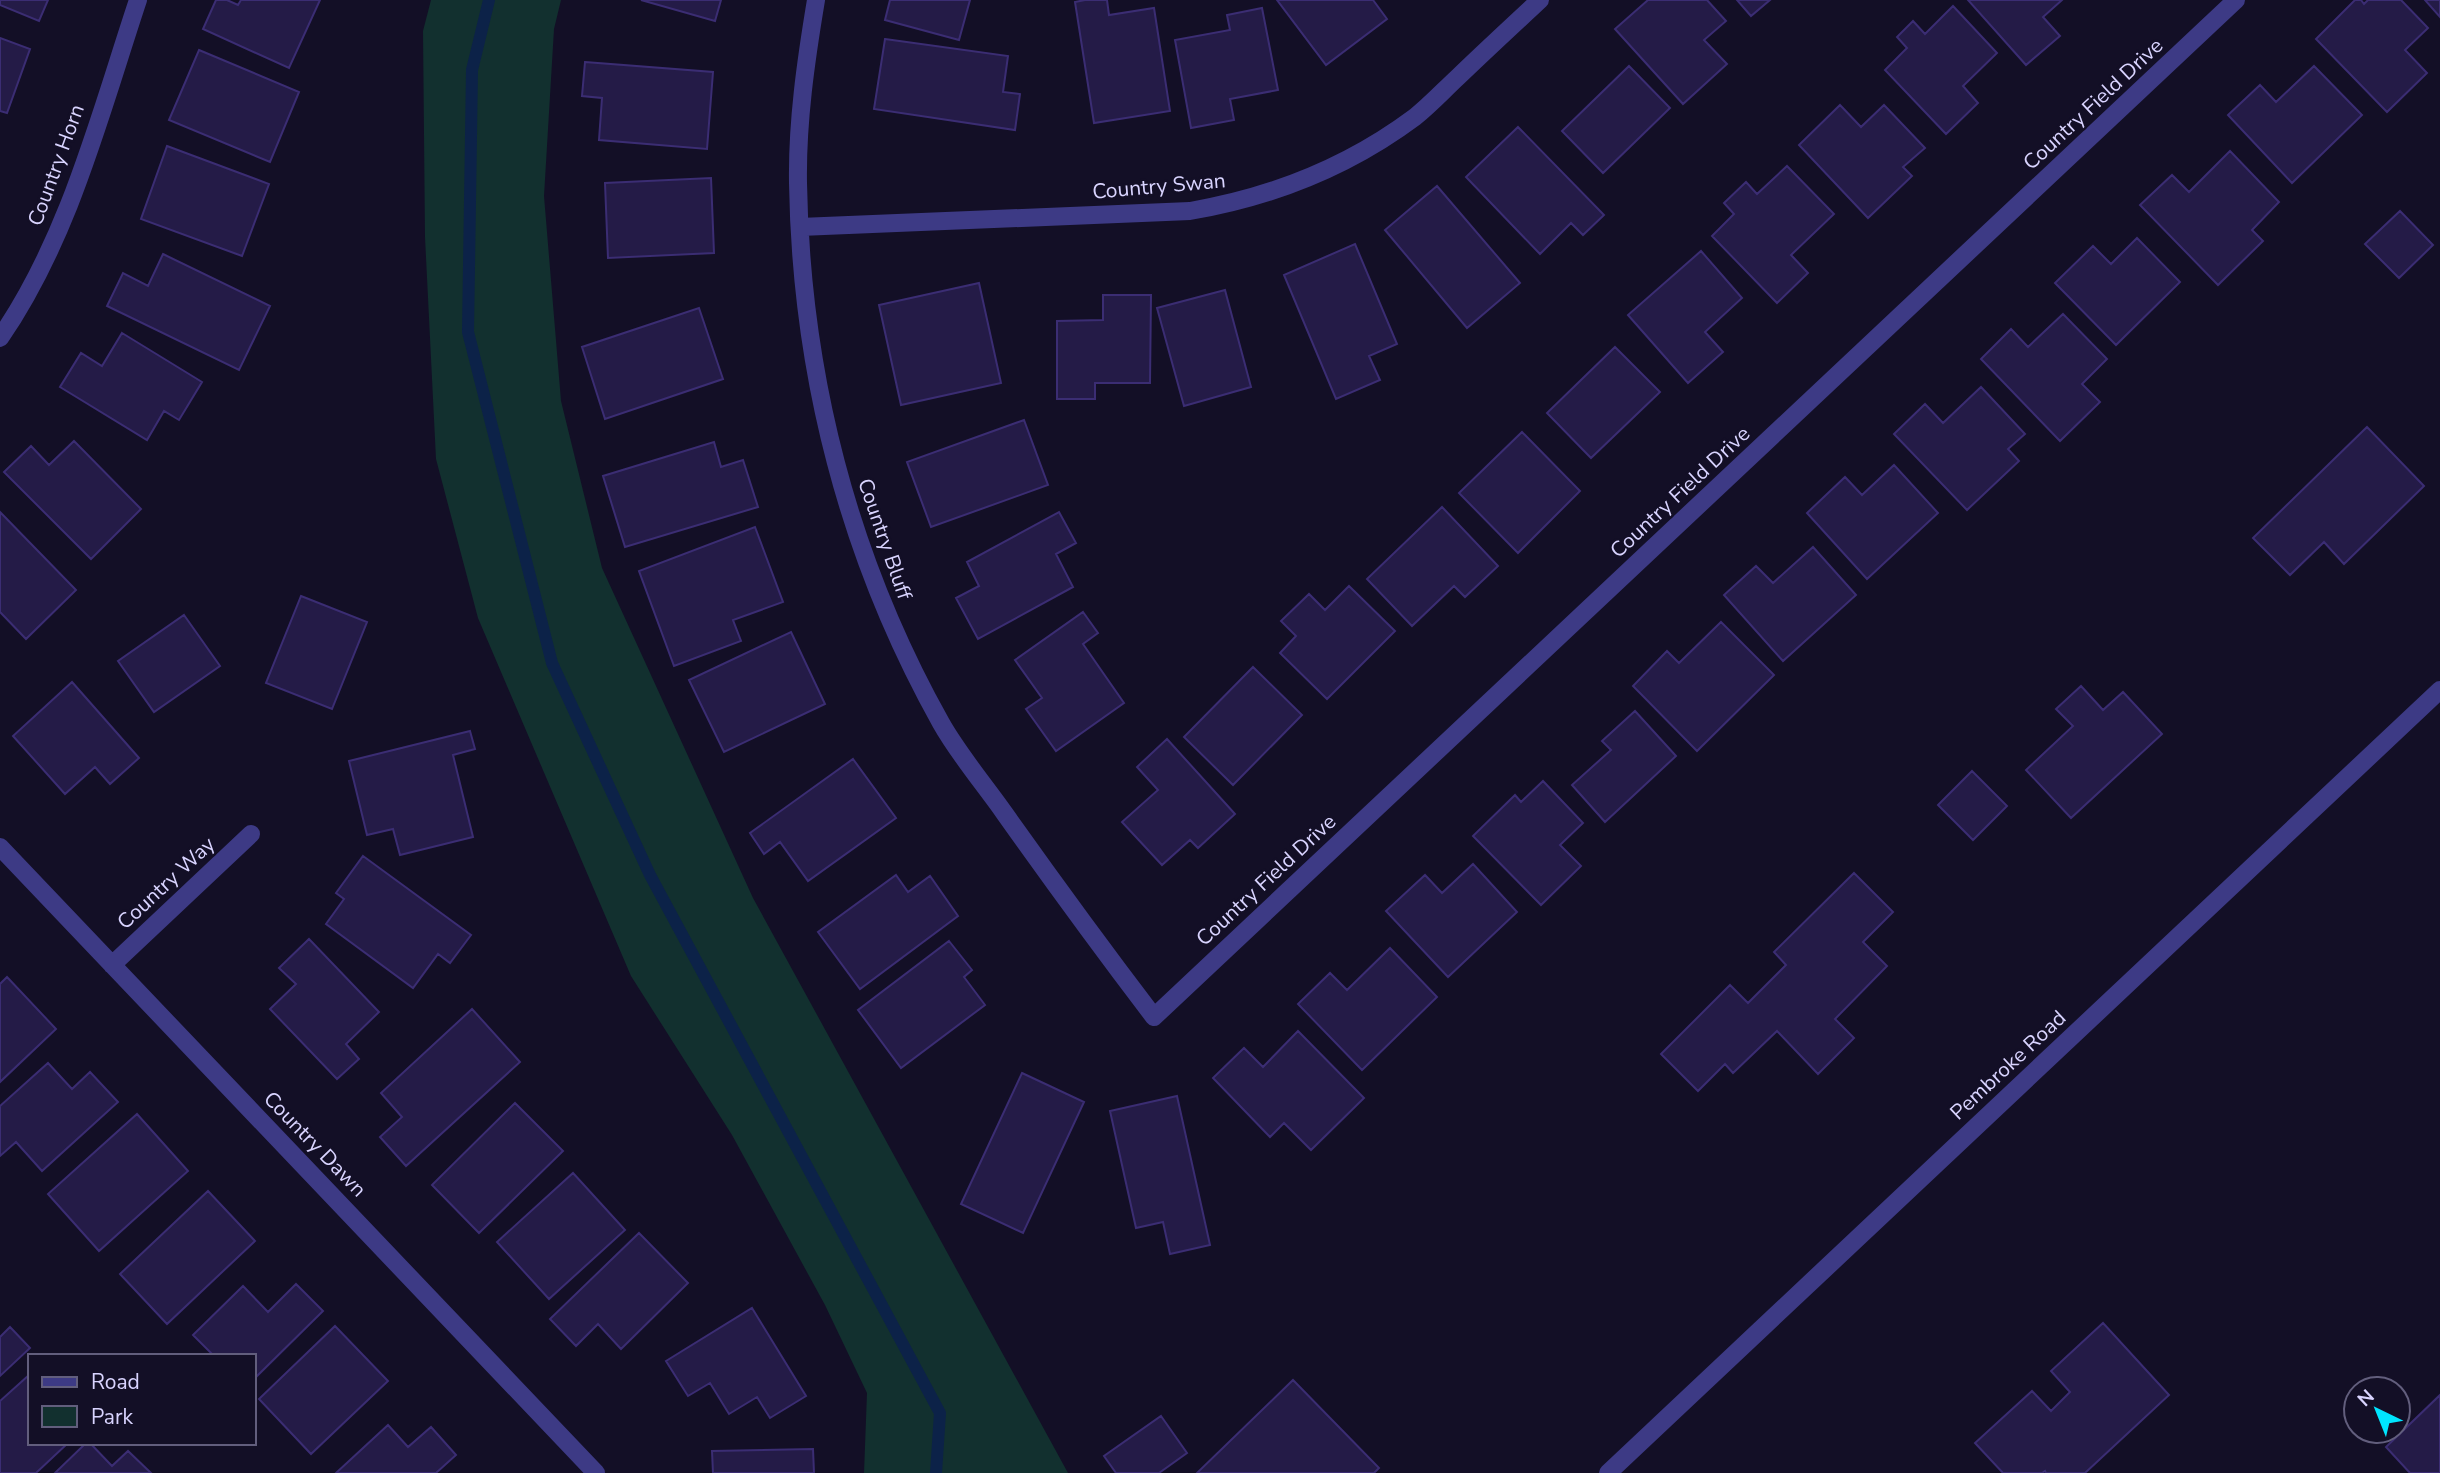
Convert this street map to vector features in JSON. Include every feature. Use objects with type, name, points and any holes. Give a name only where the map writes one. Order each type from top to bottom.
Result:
[{"type":"street","name":"Country Horn","points":[[0,338],[46,258],[76,182],[138,0]]},
{"type":"street","name":"Country Bluff","points":[[816,0],[805,68],[798,181],[803,295],[821,407],[850,517],[890,624],[942,725],[1080,920],[1154,1017]]},
{"type":"street","name":"Country Swan","points":[[800,227],[1190,211],[1277,191],[1358,154],[1416,116],[1540,0]]},
{"type":"street","name":"Country Field Drive","points":[[1154,1017],[2236,0]]},
{"type":"street","name":"Pembroke Road","points":[[1608,1473],[2440,690]]},
{"type":"street","name":"Country Way","points":[[112,965],[251,834]]},
{"type":"street","name":"Country Dawn","points":[[0,847],[596,1473]]},
{"type":"green space","points":[[431,0],[561,0],[554,29],[544,196],[561,401],[602,568],[753,898],[1068,1473],[864,1473],[867,1393],[825,1305],[732,1135],[631,976],[478,618],[436,459],[425,237],[423,31]]},
{"type":"building","points":[[0,0],[48,0],[39,21],[0,5]]},
{"type":"building","points":[[216,0],[227,0],[238,5],[241,0],[320,0],[289,68],[203,29]]},
{"type":"building","points":[[641,0],[721,0],[715,21]]},
{"type":"building","points":[[890,0],[970,0],[959,40],[885,20]]},
{"type":"building","points":[[1107,0],[1109,15],[1154,8],[1170,111],[1094,123],[1075,2]]},
{"type":"building","points":[[1277,0],[1373,0],[1387,19],[1326,65]]},
{"type":"building","points":[[1648,0],[1707,0],[1726,21],[1704,40],[1727,64],[1683,104],[1615,29]]},
{"type":"building","points":[[1737,0],[1770,0],[1751,16]]},
{"type":"building","points":[[1968,0],[2062,0],[2043,17],[2060,36],[2026,65]]},
{"type":"building","points":[[2355,0],[2361,0],[2364,4],[2368,0],[2401,0],[2428,28],[2405,50],[2427,73],[2387,112],[2316,39]]},
{"type":"building","points":[[2425,0],[2440,0],[2440,17]]},
{"type":"building","points":[[1953,6],[1997,53],[1963,86],[1978,103],[1946,134],[1885,70],[1907,48],[1897,37],[1913,21],[1925,34]]},
{"type":"building","points":[[1262,8],[1278,90],[1230,99],[1234,120],[1191,128],[1175,40],[1230,30],[1227,15]]},
{"type":"building","points":[[0,38],[30,49],[7,113],[0,111]]},
{"type":"building","points":[[885,39],[1008,56],[1003,92],[1020,94],[1015,130],[874,109]]},
{"type":"building","points":[[199,50],[299,92],[270,162],[169,120]]},
{"type":"building","points":[[585,62],[713,72],[707,149],[599,140],[602,98],[582,96]]},
{"type":"building","points":[[1629,66],[1670,108],[1603,173],[1562,131]]},
{"type":"building","points":[[2314,66],[2362,115],[2292,183],[2228,115],[2260,85],[2276,102]]},
{"type":"building","points":[[1840,105],[1861,127],[1884,105],[1925,148],[1903,167],[1912,176],[1868,218],[1799,145]]},
{"type":"building","points":[[1518,127],[1604,215],[1583,235],[1571,223],[1540,254],[1466,177]]},
{"type":"building","points":[[167,146],[269,184],[242,256],[141,219]]},
{"type":"building","points":[[2230,151],[2279,202],[2252,230],[2263,241],[2218,285],[2140,205],[2172,175],[2189,192]]},
{"type":"building","points":[[1787,166],[1834,214],[1791,255],[1808,273],[1777,303],[1712,236],[1734,214],[1724,203],[1746,182],[1757,194]]},
{"type":"building","points":[[711,178],[714,253],[608,258],[605,183]]},
{"type":"building","points":[[1437,186],[1520,283],[1467,328],[1385,230]]},
{"type":"building","points":[[2400,211],[2433,245],[2399,278],[2365,244]]},
{"type":"building","points":[[2137,238],[2180,282],[2116,345],[2055,283],[2093,246],[2111,264]]},
{"type":"building","points":[[1355,244],[1397,344],[1369,356],[1380,380],[1336,399],[1284,275]]},
{"type":"building","points":[[1701,251],[1742,298],[1705,332],[1723,352],[1688,383],[1628,315]]},
{"type":"building","points":[[163,254],[270,306],[239,370],[107,306],[123,273],[148,286]]},
{"type":"building","points":[[979,283],[1001,383],[901,405],[879,305]]},
{"type":"building","points":[[1225,290],[1251,387],[1184,406],[1157,308]]},
{"type":"building","points":[[1103,295],[1151,295],[1150,383],[1095,383],[1095,399],[1057,399],[1057,321],[1103,320]]},
{"type":"building","points":[[699,308],[723,379],[605,419],[582,347]]},
{"type":"building","points":[[2063,314],[2107,359],[2082,384],[2100,402],[2060,441],[1981,359],[2011,329],[2028,347]]},
{"type":"building","points":[[122,333],[202,382],[179,420],[164,411],[147,440],[60,387],[81,353],[102,366]]},
{"type":"building","points":[[1615,347],[1660,392],[1591,458],[1547,413]]},
{"type":"building","points":[[1981,387],[2025,434],[2008,449],[2019,461],[1967,510],[1894,434],[1925,404],[1943,423]]},
{"type":"building","points":[[1024,420],[1048,485],[931,527],[907,462]]},
{"type":"building","points":[[2367,427],[2424,486],[2344,564],[2324,542],[2290,575],[2253,538]]},
{"type":"building","points":[[1522,432],[1580,491],[1518,553],[1459,493]]},
{"type":"building","points":[[74,441],[141,509],[91,559],[4,472],[31,446],[49,465]]},
{"type":"building","points":[[714,442],[721,467],[743,460],[758,507],[625,547],[603,476]]},
{"type":"building","points":[[1894,465],[1938,513],[1867,579],[1807,513],[1845,477],[1862,495]]},
{"type":"building","points":[[1442,507],[1498,566],[1465,597],[1454,586],[1412,626],[1367,579]]},
{"type":"building","points":[[0,512],[76,590],[26,639],[0,612]]},
{"type":"building","points":[[1059,512],[1076,543],[1056,554],[1073,587],[978,639],[956,598],[979,586],[967,562]]},
{"type":"building","points":[[755,527],[783,602],[733,620],[741,641],[674,666],[639,571]]},
{"type":"building","points":[[1813,547],[1856,595],[1783,661],[1724,595],[1756,566],[1773,583]]},
{"type":"building","points":[[1349,586],[1395,631],[1327,699],[1280,653],[1296,636],[1281,621],[1309,594],[1325,610]]},
{"type":"building","points":[[301,596],[367,622],[332,709],[266,683]]},
{"type":"building","points":[[1083,612],[1098,633],[1083,644],[1124,703],[1056,751],[1026,709],[1042,698],[1015,660]]},
{"type":"building","points":[[184,615],[220,666],[154,712],[118,661]]},
{"type":"building","points":[[1721,622],[1774,675],[1697,751],[1633,686],[1667,651],[1679,663]]},
{"type":"building","points":[[791,632],[825,704],[724,752],[689,680]]},
{"type":"building","points":[[1253,667],[1302,715],[1233,785],[1184,737]]},
{"type":"building","points":[[72,682],[139,758],[110,784],[95,767],[65,794],[13,736]]},
{"type":"building","points":[[2081,686],[2103,710],[2123,692],[2162,734],[2071,818],[2026,770],[2073,726],[2056,709]]},
{"type":"building","points":[[1635,711],[1676,756],[1605,822],[1572,785],[1611,750],[1602,741]]},
{"type":"building","points":[[470,731],[475,749],[453,755],[473,837],[400,855],[393,829],[367,835],[349,761]]},
{"type":"building","points":[[1167,739],[1235,814],[1198,848],[1190,840],[1162,865],[1122,822],[1158,790],[1137,767]]},
{"type":"building","points":[[853,759],[896,818],[808,881],[780,842],[764,854],[750,833]]},
{"type":"building","points":[[1972,771],[2007,806],[1973,840],[1938,805]]},
{"type":"building","points":[[1543,781],[1583,823],[1560,845],[1581,866],[1541,905],[1473,836],[1515,795],[1521,802]]},
{"type":"building","points":[[363,856],[471,935],[450,963],[438,954],[413,988],[326,924],[344,899],[336,893]]},
{"type":"building","points":[[1473,864],[1517,912],[1448,977],[1386,911],[1425,875],[1442,893]]},
{"type":"building","points":[[1854,873],[1893,912],[1863,942],[1887,966],[1835,1019],[1854,1038],[1818,1074],[1777,1031],[1733,1073],[1725,1064],[1698,1091],[1661,1054],[1730,985],[1748,1003],[1786,965],[1774,952]]},
{"type":"building","points":[[896,875],[908,892],[930,876],[958,916],[860,989],[818,932]]},
{"type":"building","points":[[309,939],[379,1012],[346,1044],[359,1059],[337,1079],[270,1009],[296,984],[279,968]]},
{"type":"building","points":[[949,941],[972,970],[964,977],[985,1005],[901,1068],[858,1010]]},
{"type":"building","points":[[1390,948],[1437,997],[1362,1070],[1298,1004],[1330,973],[1347,990]]},
{"type":"building","points":[[7,977],[56,1029],[0,1082],[0,984]]},
{"type":"building","points":[[472,1009],[520,1062],[406,1166],[380,1137],[402,1117],[381,1093]]},
{"type":"building","points":[[1298,1031],[1364,1098],[1311,1150],[1284,1123],[1270,1137],[1213,1078],[1244,1048],[1263,1067]]},
{"type":"building","points":[[48,1063],[72,1089],[90,1072],[118,1102],[42,1171],[16,1142],[0,1156],[0,1106]]},
{"type":"building","points":[[1022,1073],[1084,1102],[1023,1233],[961,1204]]},
{"type":"building","points":[[1177,1096],[1210,1245],[1170,1254],[1163,1222],[1136,1228],[1110,1111]]},
{"type":"building","points":[[515,1103],[563,1151],[479,1233],[432,1185]]},
{"type":"building","points":[[137,1114],[188,1171],[99,1251],[48,1194]]},
{"type":"building","points":[[573,1173],[625,1230],[549,1299],[497,1242]]},
{"type":"building","points":[[208,1191],[255,1241],[167,1324],[120,1274]]},
{"type":"building","points":[[639,1233],[688,1283],[621,1349],[598,1324],[576,1346],[550,1319]]},
{"type":"building","points":[[296,1284],[323,1311],[256,1377],[256,1354],[212,1354],[193,1335],[243,1286],[268,1312]]},
{"type":"building","points":[[752,1308],[806,1396],[770,1418],[757,1397],[729,1414],[710,1383],[688,1396],[666,1361]]},
{"type":"building","points":[[2103,1323],[2169,1395],[2085,1473],[2003,1473],[1975,1443],[2032,1391],[2051,1411],[2070,1392],[2051,1371]]},
{"type":"building","points":[[335,1326],[388,1381],[311,1454],[259,1399]]},
{"type":"building","points":[[10,1327],[30,1348],[0,1376],[0,1337]]},
{"type":"building","points":[[28,1376],[28,1445],[66,1445],[36,1473],[0,1473],[0,1401]]},
{"type":"building","points":[[1293,1380],[1379,1468],[1374,1473],[1197,1473]]},
{"type":"building","points":[[2440,1395],[2440,1473],[2410,1473],[2386,1447],[2412,1445],[2412,1422]]},
{"type":"building","points":[[1161,1416],[1187,1453],[1159,1473],[1116,1473],[1104,1456]]},
{"type":"building","points":[[388,1425],[408,1447],[431,1427],[456,1455],[436,1473],[336,1473]]},
{"type":"building","points":[[84,1445],[92,1445],[112,1466],[128,1451],[151,1473],[55,1473]]},
{"type":"building","points":[[813,1449],[814,1473],[713,1473],[712,1451]]},
{"type":"waterway","points":[[489,0],[472,70],[468,332],[552,663],[650,875],[940,1413],[936,1473]]}]
